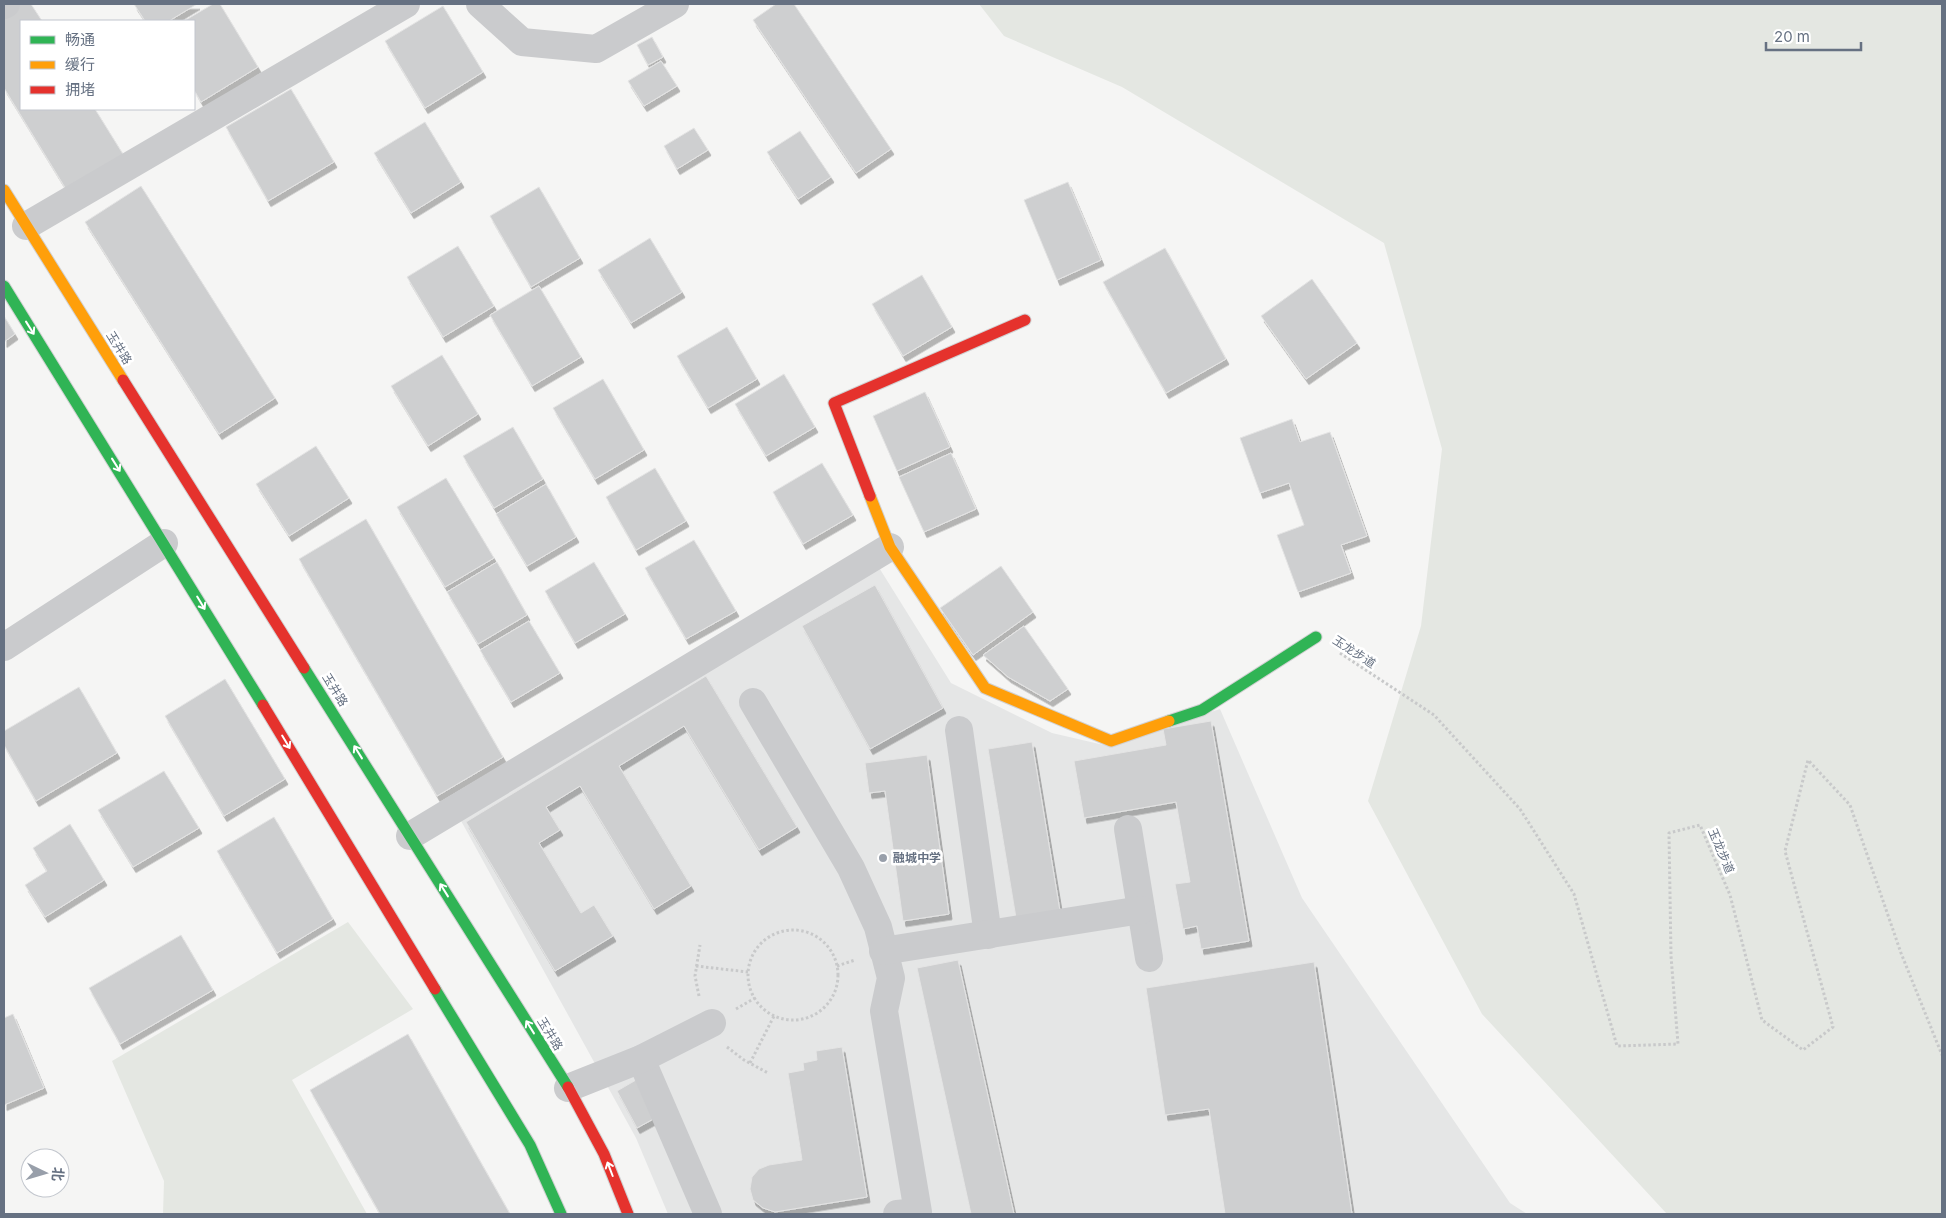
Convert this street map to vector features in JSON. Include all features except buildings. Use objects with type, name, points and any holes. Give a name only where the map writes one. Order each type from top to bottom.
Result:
[{"type":"street","points":[[26,226],[406,4]]},
{"type":"street","points":[[480,4],[522,42],[596,49],[675,4]]},
{"type":"street","name":"玉井路","points":[[4,190],[568,1088],[604,1154],[628,1214]]},
{"type":"street","points":[[4,286],[164,543],[530,1144],[561,1214]]},
{"type":"street","points":[[1025,320],[834,403],[890,547],[985,688],[1111,741],[1202,710],[1316,638]]},
{"type":"street","points":[[4,647],[164,543]]},
{"type":"street","points":[[410,836],[890,547]]},
{"type":"street","points":[[753,702],[850,868],[878,927],[890,978],[884,1010],[918,1212],[897,1214]]},
{"type":"street","points":[[959,730],[988,934]]},
{"type":"street","points":[[1128,829],[1149,958]]},
{"type":"street","points":[[883,951],[1141,910]]},
{"type":"street","points":[[568,1088],[641,1059],[712,1023]]},
{"type":"street","points":[[641,1059],[708,1214]]},
{"type":"path","name":"玉龙步道","points":[[1316,638],[1434,715],[1520,809],[1574,894],[1617,1046],[1678,1044],[1671,956],[1669,833],[1700,825],[1730,895],[1762,1020],[1803,1050],[1833,1027],[1785,851],[1808,760],[1850,805],[1901,953],[1942,1055]]},
{"type":"path","points":[[793,930],[807,932],[820,939],[830,949],[836,962],[838,977],[835,993],[826,1006],[814,1015],[799,1020],[784,1020],[774,1016],[758,1004],[750,991],[748,972],[750,963],[756,950],[766,939],[778,932],[793,930]]},
{"type":"path","points":[[696,966],[748,972]]},
{"type":"path","points":[[750,1063],[774,1016]]},
{"type":"shaded area","points":[[979,4],[1942,4],[1942,1214],[1667,1214],[1482,1014],[1368,801],[1421,626],[1442,449],[1384,243],[1122,87],[1004,36]]},
{"type":"shaded area","name":"融城中学","points":[[878,566],[951,683],[1052,733],[1108,746],[1220,709],[1302,898],[1510,1203],[1527,1214],[668,1214],[636,1138],[460,819]]},
{"type":"shaded area","points":[[348,922],[413,1009],[292,1080],[367,1214],[163,1214],[164,1181],[112,1061]]},
{"type":"traffic: fast","points":[[4,286],[263,705]]},
{"type":"traffic: fast","points":[[1169,721],[1202,710],[1316,637]]},
{"type":"traffic: fast","points":[[304,668],[568,1087]]},
{"type":"traffic: fast","points":[[435,989],[530,1145],[561,1214]]},
{"type":"traffic: slow","points":[[4,190],[123,380]]},
{"type":"traffic: slow","points":[[870,496],[890,547],[985,688],[1111,741],[1169,721]]},
{"type":"traffic: jam","points":[[870,496],[834,403],[1025,320]]},
{"type":"traffic: jam","points":[[123,380],[304,668]]},
{"type":"traffic: jam","points":[[263,705],[435,989]]},
{"type":"traffic: jam","points":[[568,1087],[604,1154],[628,1214]]},
{"type":"place","name":"融城中学","points":[[883,858]]}]
